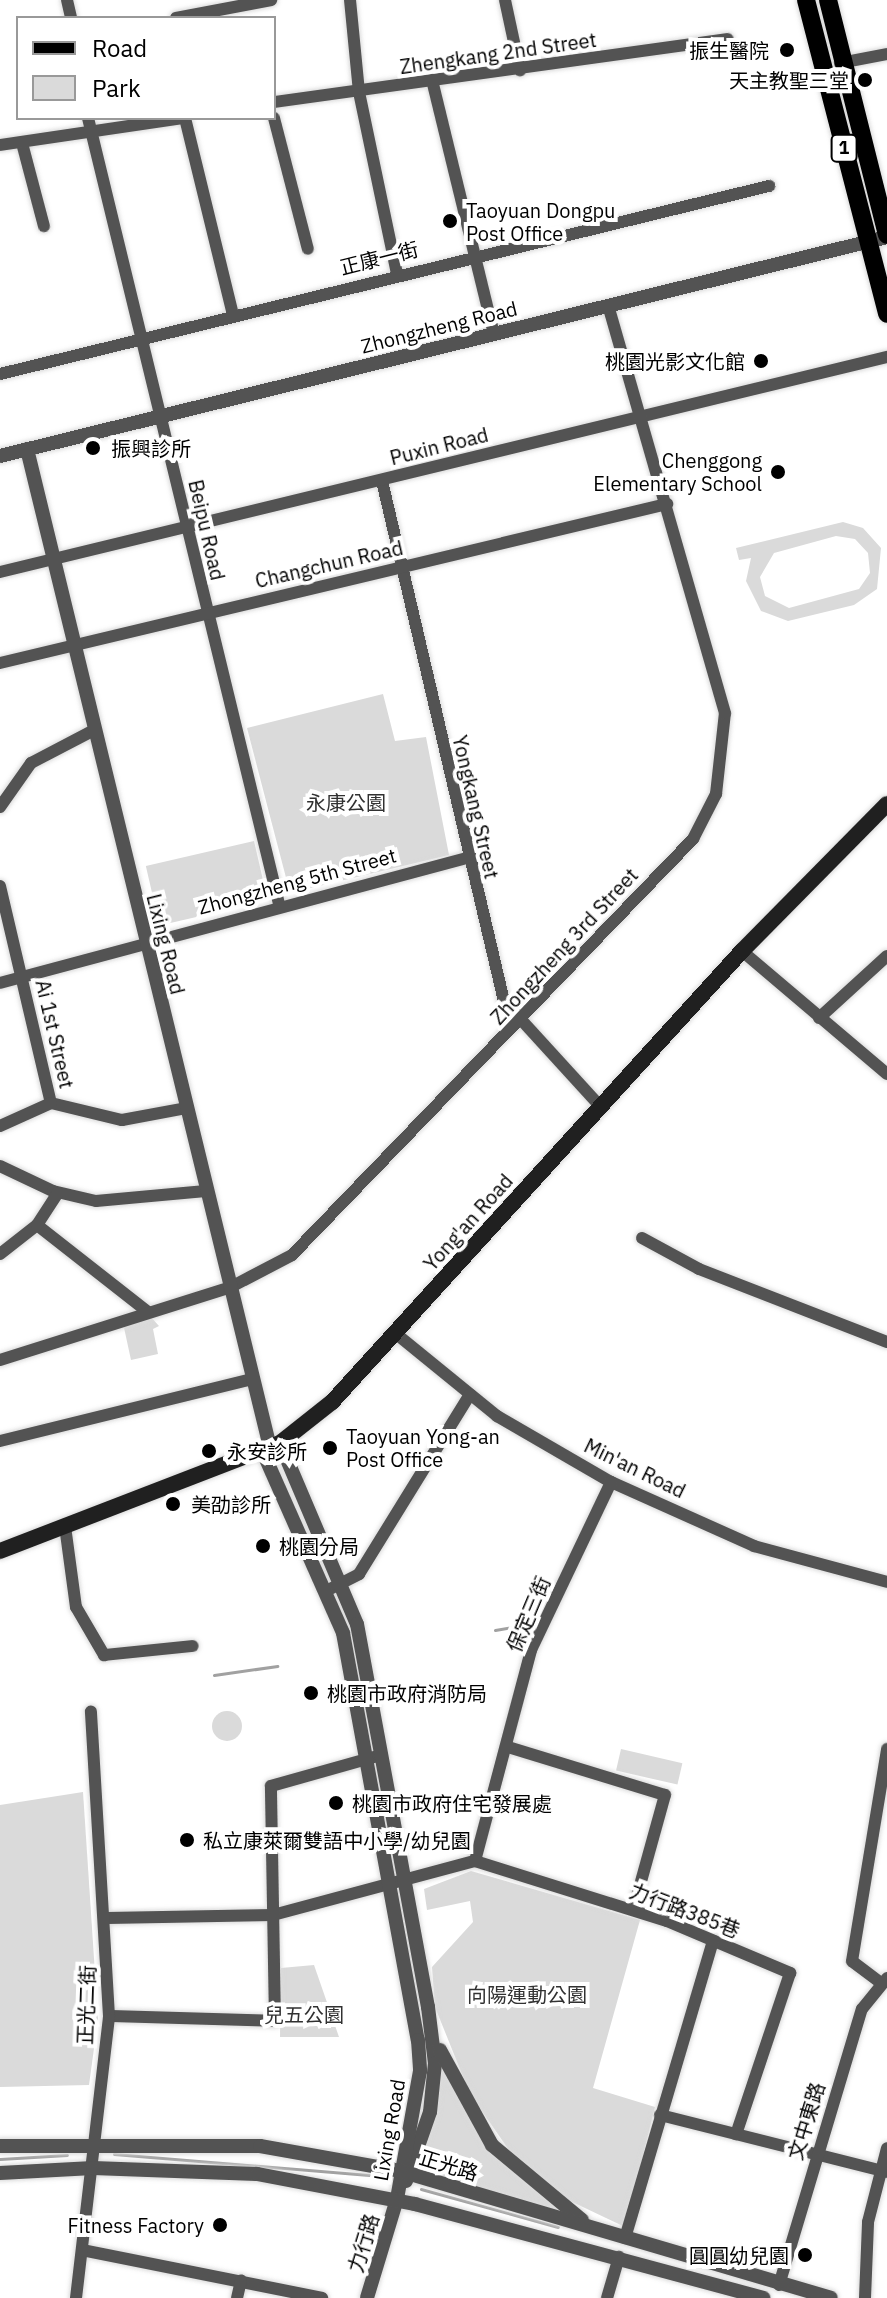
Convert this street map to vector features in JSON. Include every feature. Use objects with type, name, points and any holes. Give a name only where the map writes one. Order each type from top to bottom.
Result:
[{"type":"main road","name":"1","points":[[806,0],[819,53],[881,238]]},
{"type":"main road","name":"1","points":[[828,0],[846,65],[881,238],[887,314]]},
{"type":"main road","name":"Yong'an Road","points":[[1,1546],[65,1526],[270,1446],[332,1402],[742,951],[887,804]]},
{"type":"street","points":[[185,16],[271,0]]},
{"type":"street","points":[[350,0],[359,92],[397,274]]},
{"type":"street","points":[[505,0],[520,70]]},
{"type":"street","name":"Zhengkang 2nd Street","points":[[276,102],[728,39]]},
{"type":"street","points":[[819,53],[846,65],[887,54]]},
{"type":"street","points":[[432,80],[494,334]]},
{"type":"street","name":"Beipu Road","points":[[88,120],[158,419],[279,904]]},
{"type":"street","points":[[0,145],[171,120]]},
{"type":"street","points":[[184,120],[233,315]]},
{"type":"street","points":[[275,120],[308,249]]},
{"type":"street","points":[[22,143],[44,226]]},
{"type":"street","name":"正康一街","points":[[0,374],[397,274],[769,186]]},
{"type":"street","name":"Zhongzheng Road","points":[[0,456],[881,238]]},
{"type":"street","name":"Zhongzheng 3rd Street","points":[[0,1360],[229,1288],[292,1255],[519,1024],[693,839],[716,794],[725,713],[608,306]]},
{"type":"street","name":"Puxin Road","points":[[0,572],[887,357]]},
{"type":"street","name":"Lixing Road","points":[[27,449],[206,1191],[248,1380],[270,1446],[328,1590],[352,1668],[420,2071],[405,2172]]},
{"type":"street","name":"Yongkang Street","points":[[382,481],[466,858],[504,1001],[519,1024],[600,1106]]},
{"type":"street","name":"Changchun Road","points":[[0,663],[667,504]]},
{"type":"street","points":[[0,807],[31,763],[94,730]]},
{"type":"street","name":"Zhongzheng 5th Street","points":[[0,983],[279,904],[466,858]]},
{"type":"street","name":"Ai 1st Street","points":[[0,886],[51,1103],[122,1120],[186,1108]]},
{"type":"street","points":[[742,951],[887,1074]]},
{"type":"street","points":[[819,1018],[887,956]]},
{"type":"street","points":[[0,1126],[51,1103]]},
{"type":"street","points":[[0,1166],[58,1193],[96,1201],[206,1191]]},
{"type":"street","points":[[0,1254],[37,1225],[58,1193]]},
{"type":"street","points":[[37,1225],[148,1312]]},
{"type":"street","points":[[642,1238],[699,1269],[887,1342]]},
{"type":"street","name":"Min'an Road","points":[[395,1333],[470,1394],[611,1482],[754,1546],[887,1582]]},
{"type":"street","points":[[0,1441],[248,1380]]},
{"type":"street","points":[[328,1590],[359,1574],[470,1394]]},
{"type":"street","name":"Lixing Road","points":[[270,1446],[342,1582],[357,1624],[428,2007],[434,2075],[397,2199]]},
{"type":"street","name":"保定三街","points":[[475,1861],[508,1747],[531,1650],[611,1482]]},
{"type":"street","points":[[65,1526],[76,1607],[104,1655],[193,1646]]},
{"type":"street","name":"正光二街","points":[[76,2298],[109,2016],[107,1918],[91,1712]]},
{"type":"street","points":[[508,1747],[665,1795],[633,1910]]},
{"type":"street","points":[[884,1980],[852,1961],[887,1749]]},
{"type":"street","points":[[109,2016],[275,2021],[271,1786],[381,1755]]},
{"type":"street","points":[[107,1918],[273,1915],[403,1883],[475,1861]]},
{"type":"street","name":"力行路385巷","points":[[475,1861],[633,1910],[790,1973],[736,2134]]},
{"type":"street","points":[[625,2238],[713,1941]]},
{"type":"street","name":"文中東路","points":[[781,2291],[815,2158],[862,2009],[884,1980]]},
{"type":"street","points":[[428,2007],[443,2061],[492,2145],[544,2195],[603,2232]]},
{"type":"street","points":[[660,2115],[815,2158],[884,2171]]},
{"type":"street","name":"正光路","points":[[0,2146],[94,2143],[260,2146],[405,2172],[625,2238],[781,2291],[831,2298]]},
{"type":"street","points":[[865,2298],[868,2222],[884,2171],[887,2148]]},
{"type":"street","points":[[0,2173],[93,2168],[257,2174],[397,2199],[765,2298],[781,2291]]},
{"type":"street","name":"力行路","points":[[367,2298],[397,2199]]},
{"type":"street","points":[[82,2250],[322,2298]]},
{"type":"street","points":[[607,2298],[619,2257]]},
{"type":"street","points":[[237,2298],[241,2280]]},
{"type":"green space","points":[[843,522],[863,528],[881,548],[877,589],[854,605],[788,621],[761,611],[746,581],[751,558],[739,560],[736,548]],"holes":[[[836,536],[855,539],[868,553],[870,573],[859,589],[789,608],[765,596],[760,577],[774,553]]]},
{"type":"green space","name":"永康公園","points":[[383,694],[395,741],[426,737],[449,855],[290,893],[247,728]]},
{"type":"green space","name":"永康公園","points":[[254,841],[268,900],[160,925],[146,866]]},
{"type":"green space","points":[[149,1315],[159,1326],[153,1329],[158,1354],[131,1360],[123,1323]]},
{"type":"green space","points":[[227,1711],[238,1715],[242,1726],[238,1737],[227,1741],[216,1737],[212,1726],[216,1715]]},
{"type":"green space","points":[[621,1749],[682,1763],[677,1785],[616,1770]]},
{"type":"green space","points":[[83,1792],[98,2019],[89,2085],[0,2087],[0,1805]]},
{"type":"green space","name":"向陽運動公園","points":[[471,1871],[640,1920],[593,2088],[655,2107],[625,2227],[566,2199],[511,2153],[470,2094],[435,2007],[432,1967],[473,1922],[470,1901],[427,1910],[424,1889]]},
{"type":"green space","name":"兒五公園","points":[[314,1965],[339,2037],[280,2037],[281,1968]]},
{"type":"green space","points":[[440,2062],[488,2148],[569,2217],[418,2170],[436,2112]]},
{"type":"waterway","points":[[495,1630],[536,1623]]},
{"type":"waterway","points":[[214,1675],[277,1666]]},
{"type":"waterway","points":[[114,2154],[369,2175]]},
{"type":"waterway","points":[[0,2159],[67,2155]]},
{"type":"waterway","points":[[421,2189],[558,2227]]},
{"type":"place","name":"振生醫院","points":[[787,50]]},
{"type":"place","name":"天主教聖三堂","points":[[865,80]]},
{"type":"place","name":"Taoyuan Dongpu Post Office","points":[[450,221]]},
{"type":"place","name":"桃園光影文化館","points":[[761,361]]},
{"type":"place","name":"振興診所","points":[[93,448]]},
{"type":"place","name":"Chenggong Elementary School","points":[[778,472]]},
{"type":"place","name":"Taoyuan Yong-an Post Office","points":[[330,1448]]},
{"type":"place","name":"永安診所","points":[[209,1451]]},
{"type":"place","name":"美劭診所","points":[[173,1504]]},
{"type":"place","name":"桃園分局","points":[[263,1546]]},
{"type":"place","name":"桃園市政府消防局","points":[[311,1693]]},
{"type":"place","name":"桃園市政府住宅發展處","points":[[336,1803]]},
{"type":"place","name":"私立康萊爾雙語中小學/幼兒園","points":[[187,1840]]},
{"type":"place","name":"Fitness Factory","points":[[220,2225]]},
{"type":"place","name":"圓圓幼兒園","points":[[805,2255]]}]
